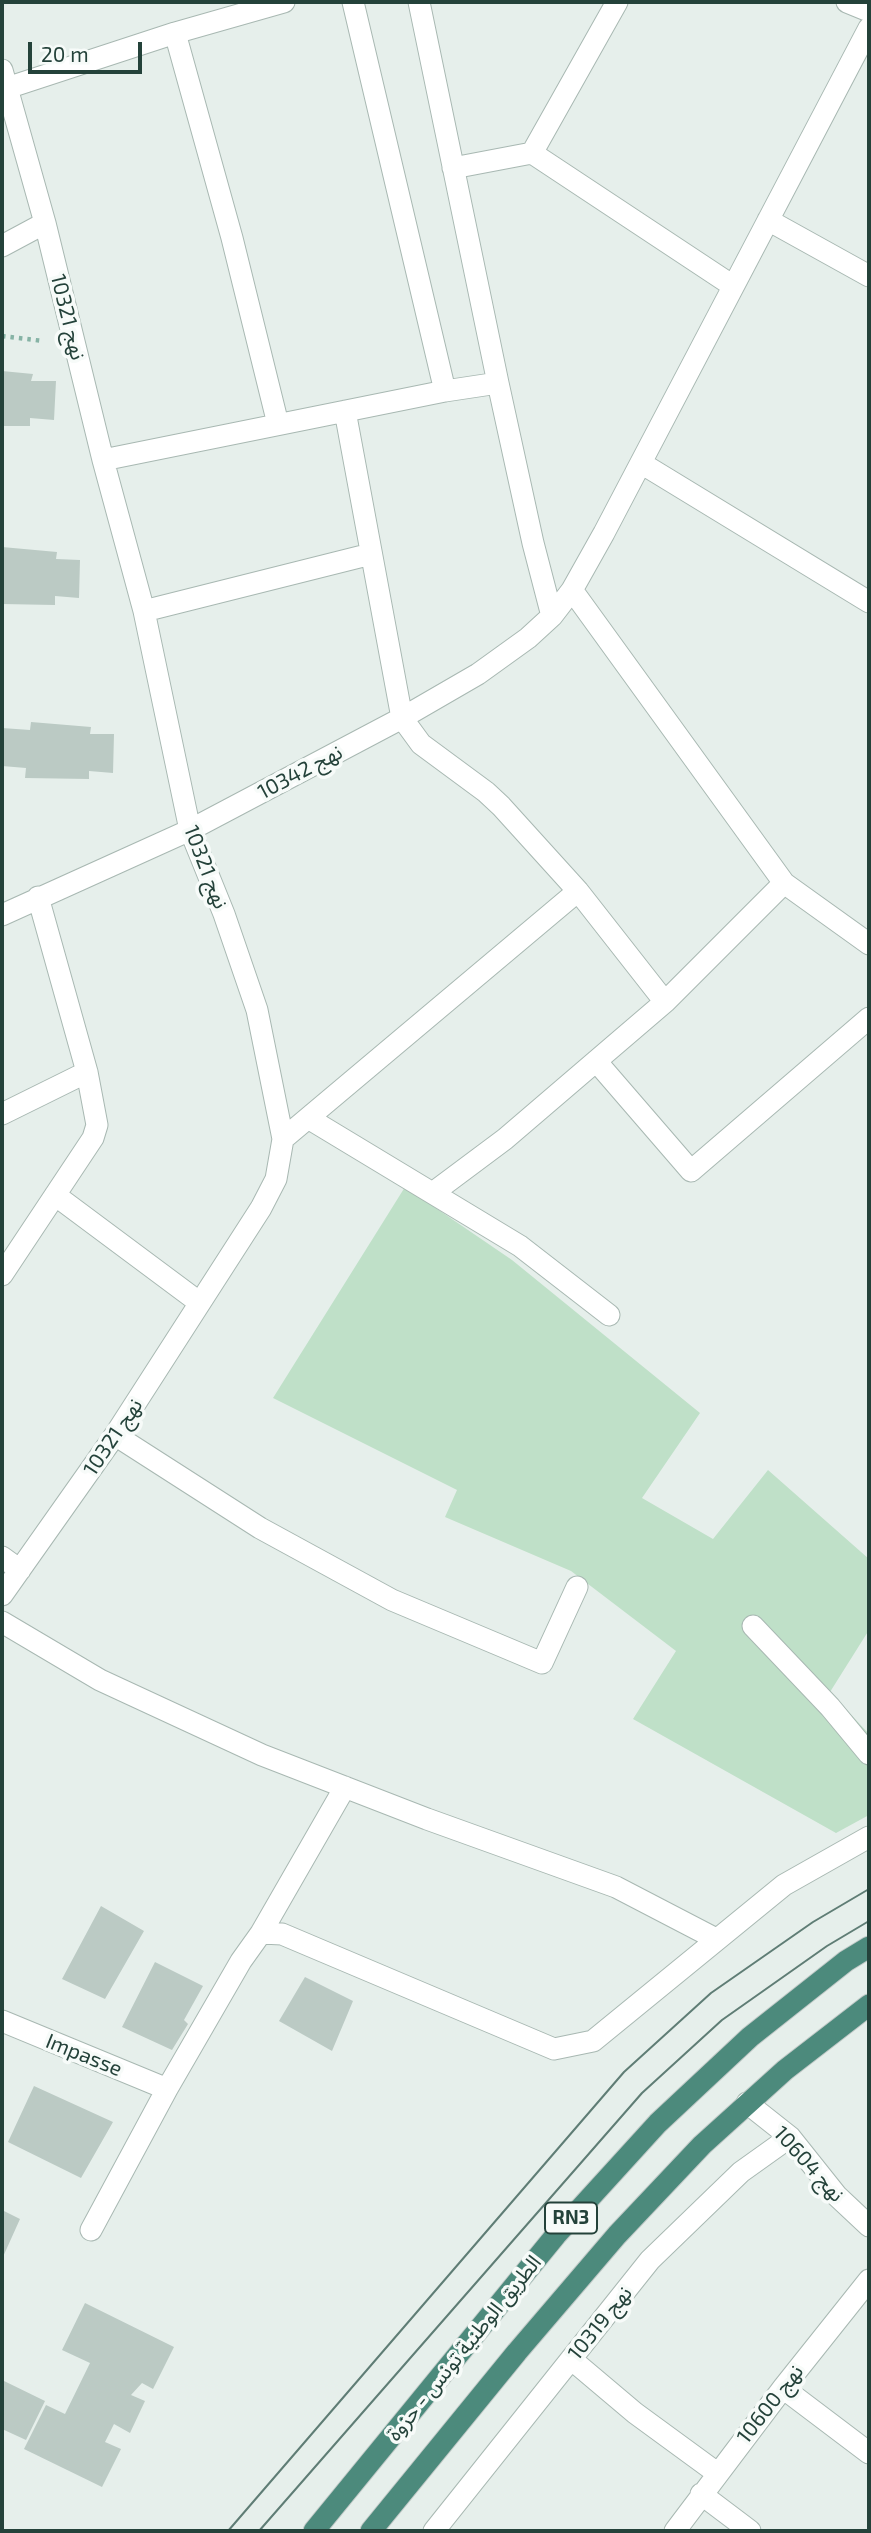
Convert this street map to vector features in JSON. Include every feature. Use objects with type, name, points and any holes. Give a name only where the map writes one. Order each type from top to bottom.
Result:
[{"type":"highway","name":"الطريق الوطنية تونس - حزوة","points":[[314,2531],[556,2235],[657,2123],[750,2037],[846,1961],[869,1947]]},
{"type":"highway","name":"الطريق الوطنية تونس - حزوة","points":[[371,2531],[517,2352],[617,2235],[702,2145],[785,2070],[869,2005]]},
{"type":"street","points":[[4,79],[284,2]]},
{"type":"street","points":[[353,2],[445,391]]},
{"type":"street","points":[[419,2],[498,383],[552,616]]},
{"type":"street","points":[[532,153],[617,2]]},
{"type":"street","name":"نهج 10342","points":[[2,915],[190,830],[402,718],[478,674],[528,638],[552,616],[572,590],[869,28]]},
{"type":"street","points":[[175,33],[232,239],[278,424]]},
{"type":"street","name":"نهج 10321","points":[[2,1595],[116,1435],[271,1192],[281,1161],[283,1139],[257,1010],[224,915],[190,830],[144,611],[103,460],[45,223],[4,79]]},
{"type":"street","points":[[453,168],[532,153],[733,286]]},
{"type":"street","points":[[768,220],[869,276]]},
{"type":"street","points":[[2,246],[45,223]]},
{"type":"street","points":[[103,460],[445,391],[498,383]]},
{"type":"street","points":[[345,411],[402,718],[421,744],[493,798],[578,891],[664,1002]]},
{"type":"street","points":[[640,463],[869,603]]},
{"type":"street","points":[[144,611],[370,554]]},
{"type":"street","points":[[572,590],[784,883],[869,944]]},
{"type":"street","points":[[434,1192],[505,1139],[664,1002],[784,883]]},
{"type":"street","points":[[283,1139],[578,891]]},
{"type":"street","points":[[2,1275],[93,1138],[97,1125],[87,1072],[38,897]]},
{"type":"street","points":[[596,1061],[691,1171],[869,1018]]},
{"type":"street","points":[[2,1114],[87,1072]]},
{"type":"street","points":[[308,1118],[520,1246],[609,1315]]},
{"type":"street","points":[[55,1195],[200,1303]]},
{"type":"street","points":[[116,1435],[260,1528],[392,1600],[541,1663],[577,1587]]},
{"type":"street","points":[[2,1557],[20,1570]]},
{"type":"street","points":[[2,1622],[100,1680],[262,1755],[616,1887],[716,1939]]},
{"type":"street","points":[[753,1626],[830,1707],[869,1754]]},
{"type":"street","points":[[91,2230],[167,2089],[345,1787]]},
{"type":"street","points":[[261,1933],[282,1934],[554,2049],[593,2041],[784,1885],[869,1837]]},
{"type":"street","name":"Impasse","points":[[2,2021],[167,2089]]},
{"type":"street","name":"نهج 10604","points":[[747,2103],[790,2137],[837,2196],[869,2226]]},
{"type":"street","name":"نهج 10319","points":[[438,2530],[650,2260],[741,2172],[790,2137]]},
{"type":"street","name":"نهج 10600","points":[[675,2531],[717,2473],[869,2280]]},
{"type":"street","points":[[571,2359],[635,2413],[717,2473]]},
{"type":"street","points":[[783,2388],[869,2453]]},
{"type":"street","points":[[701,2494],[750,2531]]},
{"type":"path","points":[[2,336],[75,346]]},
{"type":"green space","points":[[405,1187],[512,1260],[700,1413],[642,1498],[713,1539],[768,1470],[869,1559],[869,1630],[830,1692],[869,1734],[869,1815],[836,1833],[633,1719],[676,1651],[571,1571],[445,1517],[457,1490],[273,1398]]},
{"type":"building","points":[[2,371],[33,374],[31,381],[56,381],[54,420],[30,418],[30,426],[2,426]]},
{"type":"building","points":[[2,547],[57,552],[56,559],[80,560],[79,598],[55,596],[55,605],[2,604]]},
{"type":"building","points":[[31,722],[91,727],[90,734],[114,734],[113,773],[89,771],[89,779],[25,778],[26,768],[2,766],[2,728],[30,730]]},
{"type":"building","points":[[101,1906],[144,1931],[105,1999],[62,1979]]},
{"type":"building","points":[[155,1962],[203,1986],[184,2020],[188,2024],[172,2050],[122,2027]]},
{"type":"building","points":[[305,1977],[353,2001],[332,2051],[279,2021]]},
{"type":"building","points":[[34,2086],[113,2122],[81,2178],[8,2142]]},
{"type":"building","points":[[2,2210],[20,2219],[2,2259]]},
{"type":"building","points":[[85,2303],[174,2347],[153,2389],[142,2383],[131,2395],[145,2401],[130,2433],[114,2424],[105,2442],[121,2449],[102,2487],[24,2449],[46,2405],[65,2414],[90,2363],[62,2350]]},
{"type":"building","points":[[2,2380],[45,2401],[26,2440],[2,2429]]},
{"type":"tram line","points":[[228,2531],[624,2072],[711,1993],[813,1922],[869,1889]]},
{"type":"tram line","points":[[259,2531],[642,2093],[722,2020],[827,1946],[869,1921]]}]
